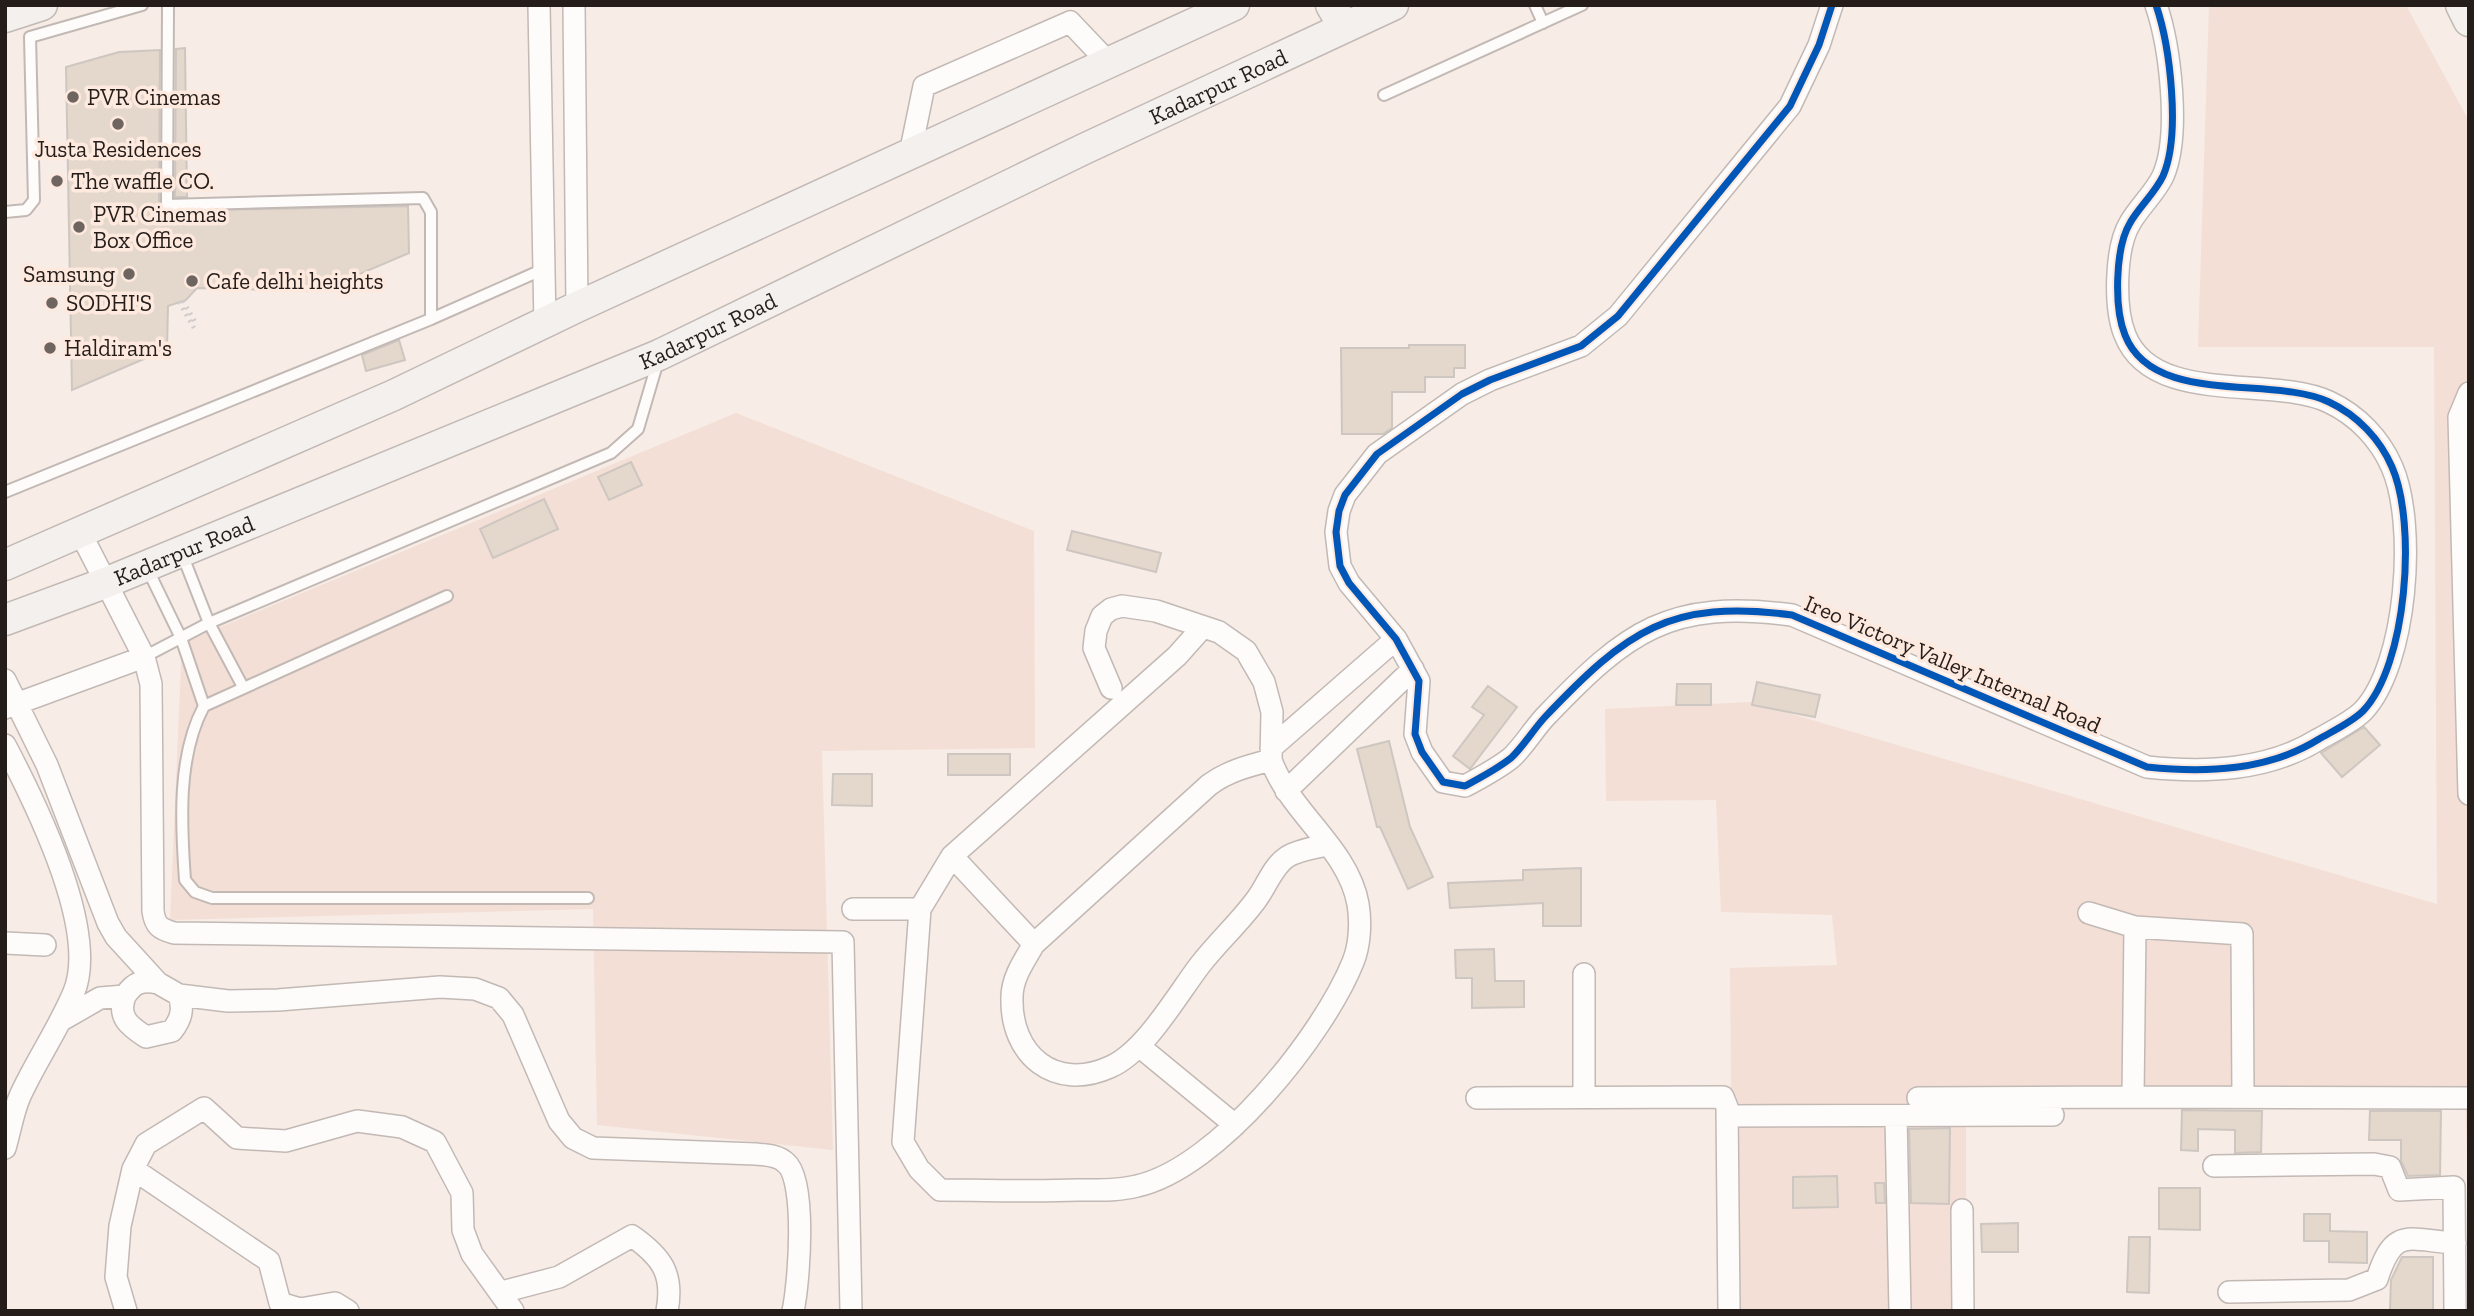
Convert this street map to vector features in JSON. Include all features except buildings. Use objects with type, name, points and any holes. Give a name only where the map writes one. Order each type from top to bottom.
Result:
[{"type":"street","points":[[539,5],[545,325]]},
{"type":"street","points":[[574,5],[577,307]]},
{"type":"street","points":[[5,565],[394,395],[545,325],[577,307],[1234,5]]},
{"type":"street","name":"Kadarpur Road","points":[[5,620],[105,583],[659,355],[1338,16],[1393,5]]},
{"type":"street","name":"Ireo Victory Valley Internal Road","points":[[1832,5],[1819,45],[1790,106],[1618,316],[1581,345],[1490,380],[1462,394],[1377,454],[1358,475],[1339,511],[1336,532],[1340,566],[1349,583],[1396,639],[1419,681],[1415,734],[1422,752],[1443,782],[1465,786],[1512,757],[1570,691],[1631,637],[1673,617],[1700,612],[1750,610],[1791,615],[2147,767],[2184,771],[2219,769],[2295,754],[2363,711],[2385,674],[2396,644],[2404,579],[2401,499],[2392,468],[2374,437],[2353,415],[2328,401],[2302,394],[2190,382],[2153,369],[2133,350],[2125,335],[2119,312],[2119,263],[2123,236],[2163,175],[2171,129],[2168,56],[2156,5]]},
{"type":"street","points":[[2461,5],[2469,20]]},
{"type":"street","points":[[911,154],[924,86],[1070,22],[1110,63]]},
{"type":"street","points":[[540,90],[573,89]]},
{"type":"street","points":[[542,211],[575,210]]},
{"type":"street","points":[[2469,393],[2459,417],[2469,794]]},
{"type":"street","points":[[80,532],[144,657],[151,684],[153,911],[154,923],[161,930],[174,933],[843,942],[851,1311]]},
{"type":"street","points":[[1111,688],[1094,648],[1096,631],[1102,616],[1111,609],[1122,606],[1156,611],[1202,628],[1234,641],[1245,652],[1264,682],[1272,712],[1271,754],[1286,791],[1327,845],[1354,887],[1359,928],[1353,962],[1329,1005],[1256,1106],[1236,1125],[1161,1178],[1136,1186],[1062,1191],[940,1190],[919,1169],[903,1142],[920,909],[952,856],[1177,656],[1202,628]]},
{"type":"street","points":[[1327,845],[1296,853],[1280,863],[1255,902],[1202,963],[1139,1046],[1113,1066],[1088,1073],[1053,1071],[1025,1052],[1018,1040],[1012,997],[1015,979],[1034,944],[1209,785],[1224,774],[1271,754],[1396,639]]},
{"type":"street","points":[[11,706],[144,657]]},
{"type":"street","points":[[1286,791],[1413,669]]},
{"type":"street","points":[[5,680],[11,706],[47,765],[116,937],[158,984]]},
{"type":"street","points":[[5,745],[50,846],[80,936],[75,990],[19,1098],[5,1148]]},
{"type":"street","points":[[21,776],[47,765]]},
{"type":"street","points":[[50,846],[76,835]]},
{"type":"street","points":[[952,856],[1034,944]]},
{"type":"street","points":[[853,909],[920,909]]},
{"type":"street","points":[[2089,913],[2135,927],[2242,934],[2243,1097]]},
{"type":"street","points":[[2133,1097],[2135,927]]},
{"type":"street","points":[[5,943],[45,945]]},
{"type":"street","points":[[1584,974],[1584,1097]]},
{"type":"street","points":[[179,995],[182,1004],[180,1020],[172,1031],[146,1037],[127,1024],[122,1011],[125,996],[132,986],[144,981],[158,984],[179,995],[228,1001],[278,1000],[440,987],[475,989],[499,998],[513,1015],[559,1121],[573,1138],[593,1148],[774,1156],[787,1163],[796,1178],[799,1199],[793,1311]]},
{"type":"street","points":[[58,1023],[100,998],[125,996]]},
{"type":"street","points":[[1139,1046],[1236,1125]]},
{"type":"street","points":[[1477,1098],[1718,1097],[1726,1102],[1729,1311]]},
{"type":"street","points":[[1918,1098],[2469,1098]]},
{"type":"street","points":[[126,1311],[116,1277],[120,1226],[133,1169],[146,1144],[204,1108],[237,1138],[286,1141],[357,1121],[402,1128],[435,1142],[462,1193],[463,1230],[472,1254],[507,1302],[559,1277],[632,1236],[653,1250],[672,1285],[667,1311]]},
{"type":"street","points":[[1727,1116],[2053,1115]]},
{"type":"street","points":[[1896,1116],[1900,1311]]},
{"type":"street","points":[[2214,1166],[2374,1164],[2390,1167],[2399,1190],[2454,1187],[2455,1311]]},
{"type":"street","points":[[133,1169],[269,1261],[276,1307],[300,1309],[335,1303],[348,1311]]},
{"type":"street","points":[[1962,1210],[1963,1311]]},
{"type":"street","points":[[2229,1292],[2349,1290],[2377,1279],[2387,1250],[2400,1240],[2455,1243]]},
{"type":"lane","points":[[5,212],[26,210],[34,200],[24,18],[142,5]]},
{"type":"lane","points":[[168,5],[167,205],[414,196],[423,198],[431,212],[431,320]]},
{"type":"lane","points":[[1535,5],[1543,23]]},
{"type":"lane","points":[[1384,95],[1582,5]]},
{"type":"lane","points":[[5,492],[431,320],[544,269]]},
{"type":"lane","points":[[144,657],[209,623],[611,453],[638,429],[659,355]]},
{"type":"lane","points":[[181,552],[209,623],[243,687]]},
{"type":"lane","points":[[146,566],[181,638],[204,706]]},
{"type":"lane","points":[[447,596],[204,706],[195,723],[186,755],[185,880],[195,892],[212,898],[588,898]]},
{"type":"path","points":[[181,302],[195,326]]},
{"type":"shaded area","points":[[2209,5],[2406,5],[2469,121],[2469,1212],[2465,1092],[1966,1106],[1966,1311],[1733,1311],[1730,968],[1837,965],[1832,915],[1721,912],[1716,800],[1606,801],[1605,709],[1751,702],[2437,904],[2434,347],[2198,347]]},
{"type":"shaded area","points":[[736,413],[1034,531],[1035,748],[822,751],[833,1150],[597,1125],[593,909],[170,920],[182,643]]},
{"type":"cycle path","points":[[1832,5],[1819,45],[1790,106],[1618,316],[1581,346],[1490,380],[1462,394],[1377,454],[1345,495],[1336,532],[1340,566],[1349,583],[1396,639],[1419,681],[1415,734],[1422,752],[1443,782],[1465,786],[1511,758],[1574,687],[1627,643],[1653,628],[1681,618],[1713,612],[1749,611],[1792,615],[2147,767],[2191,770],[2257,764],[2299,750],[2363,711],[2378,690],[2390,661],[2403,593],[2404,523],[2400,492],[2392,467],[2381,447],[2358,421],[2329,402],[2305,394],[2187,381],[2161,372],[2140,357],[2125,335],[2121,323],[2118,294],[2121,247],[2130,223],[2163,176],[2171,138],[2172,90],[2166,43],[2156,5]]},
{"type":"place","name":"PVR Cinemas","points":[[73,97]]},
{"type":"place","name":"Justa Residences","points":[[118,124]]},
{"type":"place","name":"The waffle CO.","points":[[57,181]]},
{"type":"place","name":"PVR Cinemas Box Office","points":[[79,227]]},
{"type":"place","name":"Samsung","points":[[129,274]]},
{"type":"place","name":"Cafe delhi heights","points":[[192,281]]},
{"type":"place","name":"SODHI'S","points":[[52,303]]},
{"type":"place","name":"Haldiram's","points":[[50,348]]}]
